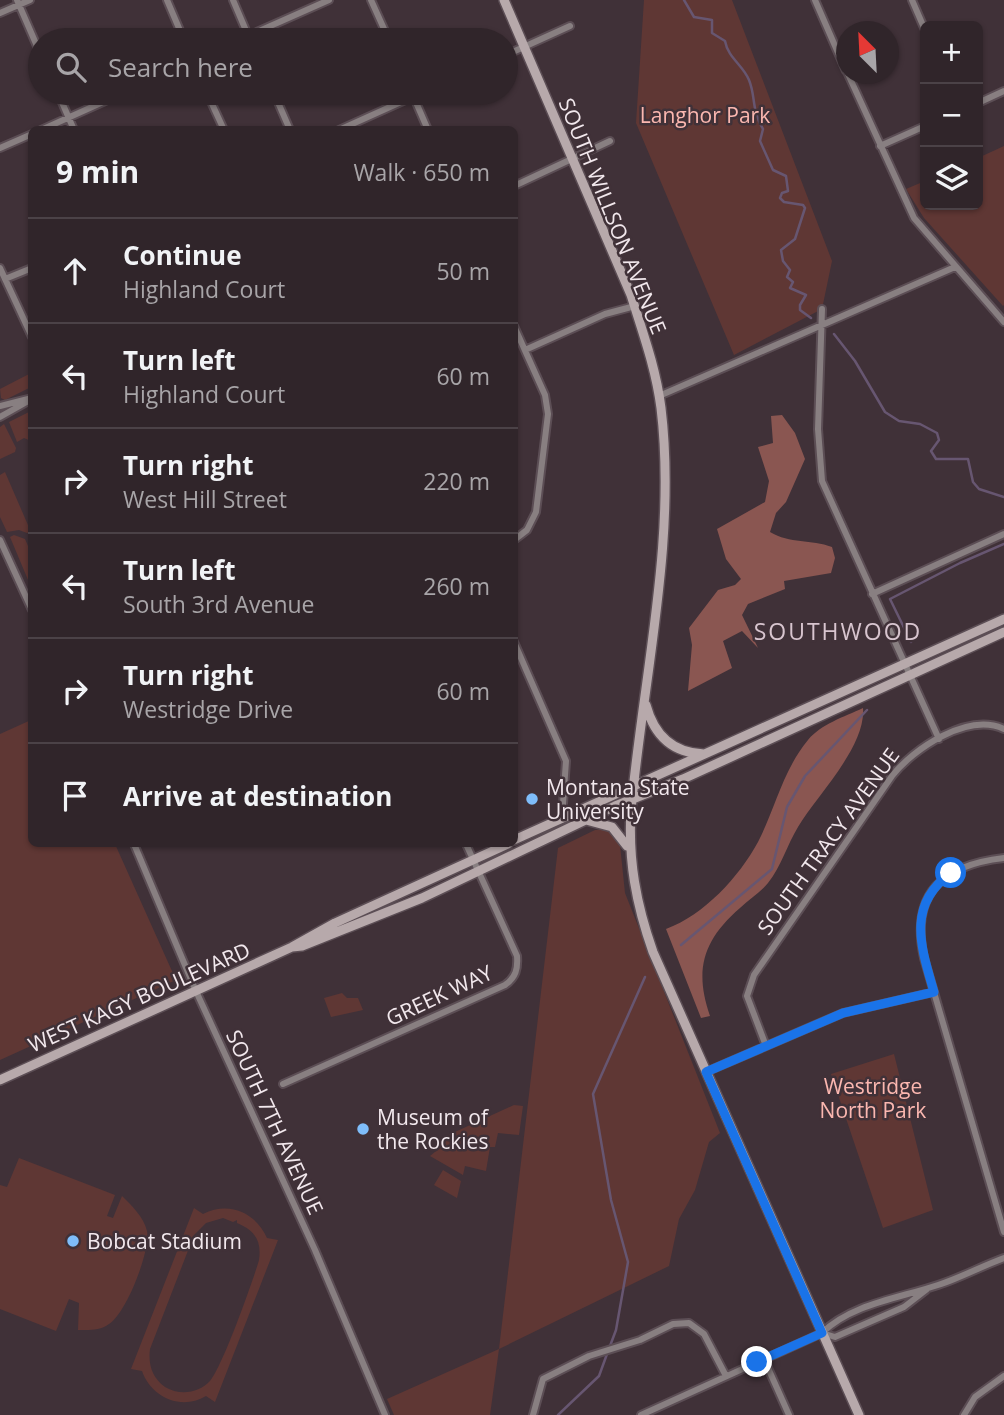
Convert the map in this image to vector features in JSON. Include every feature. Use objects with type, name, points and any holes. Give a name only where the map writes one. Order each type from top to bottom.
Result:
[{"type":"main road","name":"SOUTH WILLSON AVENUE","points":[[503,0],[516,28]]},
{"type":"main road","name":"SOUTH WILLSON AVENUE","points":[[518,34],[635,306],[648,344],[659,397],[664,521],[632,799],[629,851],[645,930],[859,1415]]},
{"type":"main road","points":[[518,838],[1004,619]]},
{"type":"main road","name":"WEST KAGY BOULEVARD","points":[[292,947],[302,946],[377,917],[480,872],[584,820],[683,779],[1004,632]]},
{"type":"main road","points":[[644,699],[654,728],[668,743],[693,753],[709,754]]},
{"type":"main road","points":[[584,820],[612,827],[629,851]]},
{"type":"main road","name":"WEST KAGY BOULEVARD","points":[[0,1080],[292,947],[335,923],[501,847]]},
{"type":"street","points":[[0,13],[18,2],[30,0]]},
{"type":"street","points":[[167,0],[179,28]]},
{"type":"street","points":[[233,0],[245,28]]},
{"type":"street","points":[[270,28],[329,0]]},
{"type":"street","points":[[371,0],[384,28]]},
{"type":"street","points":[[815,0],[836,47]]},
{"type":"street","points":[[912,0],[921,21]]},
{"type":"street","points":[[18,2],[29,28]]},
{"type":"street","points":[[518,50],[570,26]]},
{"type":"street","points":[[852,84],[914,218],[1003,320]]},
{"type":"street","points":[[983,101],[1004,91]]},
{"type":"street","points":[[63,105],[72,126]]},
{"type":"street","points":[[49,126],[96,105]]},
{"type":"street","points":[[213,105],[222,126]]},
{"type":"street","points":[[279,105],[288,126]]},
{"type":"street","points":[[347,126],[390,105]]},
{"type":"street","points":[[417,105],[426,126]]},
{"type":"street","points":[[880,146],[920,128]]},
{"type":"street","points":[[0,148],[28,136]]},
{"type":"street","points":[[518,184],[610,141]]},
{"type":"street","points":[[659,397],[956,267]]},
{"type":"street","points":[[0,268],[28,328]]},
{"type":"street","points":[[5,279],[28,270]]},
{"type":"street","points":[[525,350],[605,314],[635,306]]},
{"type":"street","points":[[822,309],[819,327],[819,461],[822,481],[939,739]]},
{"type":"street","points":[[518,335],[545,396],[548,414],[536,512],[527,530],[518,537]]},
{"type":"street","points":[[0,406],[28,399]]},
{"type":"street","points":[[0,417],[28,400]]},
{"type":"street","points":[[872,594],[1004,534]]},
{"type":"street","points":[[0,540],[28,601]]},
{"type":"street","points":[[518,651],[566,761],[562,818]]},
{"type":"street","name":"SOUTH TRACY AVENUE","points":[[766,1046],[747,996],[754,975],[898,768],[920,748],[972,726],[989,724],[1004,729]]},
{"type":"street","name":"SOUTH 7TH AVENUE","points":[[135,847],[195,989],[315,1250],[385,1415]]},
{"type":"street","name":"GREEK WAY","points":[[283,1084],[505,985],[514,977],[517,956],[468,847]]},
{"type":"street","points":[[1004,858],[958,869],[944,878],[926,900],[920,914],[919,937],[1004,1232]]},
{"type":"street","points":[[706,1072],[843,1013],[934,992]]},
{"type":"street","points":[[641,1415],[822,1333],[833,1322],[890,1298],[929,1288],[1004,1258]]},
{"type":"street","points":[[822,1333],[835,1337],[904,1307],[929,1288]]},
{"type":"street","points":[[533,1415],[543,1379],[574,1362],[640,1340],[673,1324],[689,1323],[698,1327],[726,1376]]},
{"type":"street","points":[[764,1359],[789,1415]]},
{"type":"street","points":[[964,1415],[975,1397],[1004,1376]]},
{"type":"green space","name":"Langhor Park","points":[[644,0],[732,0],[832,261],[822,309],[734,355],[636,123]]},
{"type":"green space","points":[[1004,146],[1003,306],[924,218],[906,189],[920,183],[920,210],[983,210],[983,156]]},
{"type":"green space","points":[[28,375],[28,388],[5,400],[1,398],[0,389]]},
{"type":"green space","points":[[28,412],[28,440],[24,438],[17,442],[9,422]]},
{"type":"green space","points":[[4,424],[16,448],[15,452],[0,459],[0,427]]},
{"type":"green space","points":[[5,472],[28,525],[28,533],[19,530],[7,532],[0,517],[0,475]]},
{"type":"green space","points":[[14,535],[25,539],[28,546],[28,580],[10,537]]},
{"type":"green space","points":[[28,721],[28,847],[116,847],[176,980],[0,1060],[0,734]]},
{"type":"green space","points":[[609,829],[617,835],[620,845],[625,893],[720,1133],[709,1142],[695,1190],[679,1219],[669,1266],[499,1349],[558,848],[595,830]]},
{"type":"green space","points":[[342,993],[347,998],[358,998],[363,1010],[331,1017],[324,998]]},
{"type":"green space","name":"Westridge North Park","points":[[894,1054],[933,1210],[883,1228],[831,1074]]},
{"type":"green space","points":[[514,1105],[523,1106],[519,1135],[498,1133],[495,1147],[490,1147],[486,1171],[465,1166],[463,1175],[430,1156],[441,1147],[444,1137]]},
{"type":"green space","name":"Bobcat Stadium","points":[[19,1158],[115,1195],[107,1216],[113,1218],[122,1196],[143,1221],[147,1240],[136,1281],[123,1308],[106,1326],[94,1330],[78,1330],[79,1303],[69,1299],[56,1331],[0,1309],[0,1185],[7,1187]]},
{"type":"green space","points":[[443,1170],[461,1181],[457,1198],[434,1185]]},
{"type":"green space","points":[[194,1208],[203,1214],[222,1209],[240,1211],[256,1221],[267,1238],[278,1240],[215,1402],[206,1396],[187,1402],[168,1399],[152,1388],[142,1371],[131,1369]],"holes":[[[223,1218],[233,1222],[237,1220],[237,1223],[248,1229],[256,1237],[259,1247],[259,1260],[244,1304],[222,1360],[210,1381],[189,1392],[171,1390],[154,1375],[150,1365],[150,1349],[194,1235],[206,1223]]]},
{"type":"green space","points":[[499,1349],[490,1415],[394,1415],[387,1399]]},
{"type":"shaded area","points":[[782,415],[795,433],[805,459],[786,502],[776,513],[770,532],[785,538],[832,547],[835,558],[831,573],[784,581],[785,589],[748,604],[742,615],[758,648],[742,631],[723,641],[732,668],[688,691],[692,645],[689,628],[718,590],[735,585],[741,579],[726,559],[717,529],[765,502],[769,481],[758,447],[773,443],[771,416]]},
{"type":"shaded area","points":[[863,708],[857,739],[839,770],[798,827],[773,877],[727,920],[710,944],[705,957],[703,984],[710,1016],[701,1018],[666,929],[707,905],[741,868],[758,842],[792,764],[813,734]]},
{"type":"waterway","points":[[684,0],[694,17],[712,20],[712,33],[725,41],[729,52],[749,80],[763,129],[760,141],[773,170],[786,176],[788,191],[782,193],[780,198],[784,202],[803,205],[805,208],[795,239],[781,250],[783,261],[790,270],[787,277],[793,282],[790,288],[806,295],[800,310],[811,318]]},
{"type":"waterway","points":[[834,334],[855,361],[885,412],[899,421],[920,424],[937,433],[939,440],[931,451],[936,459],[968,459],[973,482],[979,489],[1004,497]]},
{"type":"waterway","points":[[911,642],[890,599],[1004,544]]},
{"type":"waterway","points":[[681,945],[772,869],[787,807],[805,776],[867,710]]},
{"type":"waterway","points":[[610,1346],[616,1330],[628,1262],[611,1200],[593,1094],[645,977]]},
{"type":"waterway","points":[[558,1415],[599,1376],[607,1354]]},
{"type":"place","name":"Montana State University","points":[[532,799]]},
{"type":"place","name":"Museum of the Rockies","points":[[363,1129]]},
{"type":"place","name":"Bobcat Stadium","points":[[73,1241]]},
{"type":"district","name":"SOUTHWOOD","points":[[838,631]]},
{"type":"route","points":[[757,1362],[822,1333],[706,1072],[843,1013],[934,992],[919,937],[920,914],[931,893],[951,873]]}]
